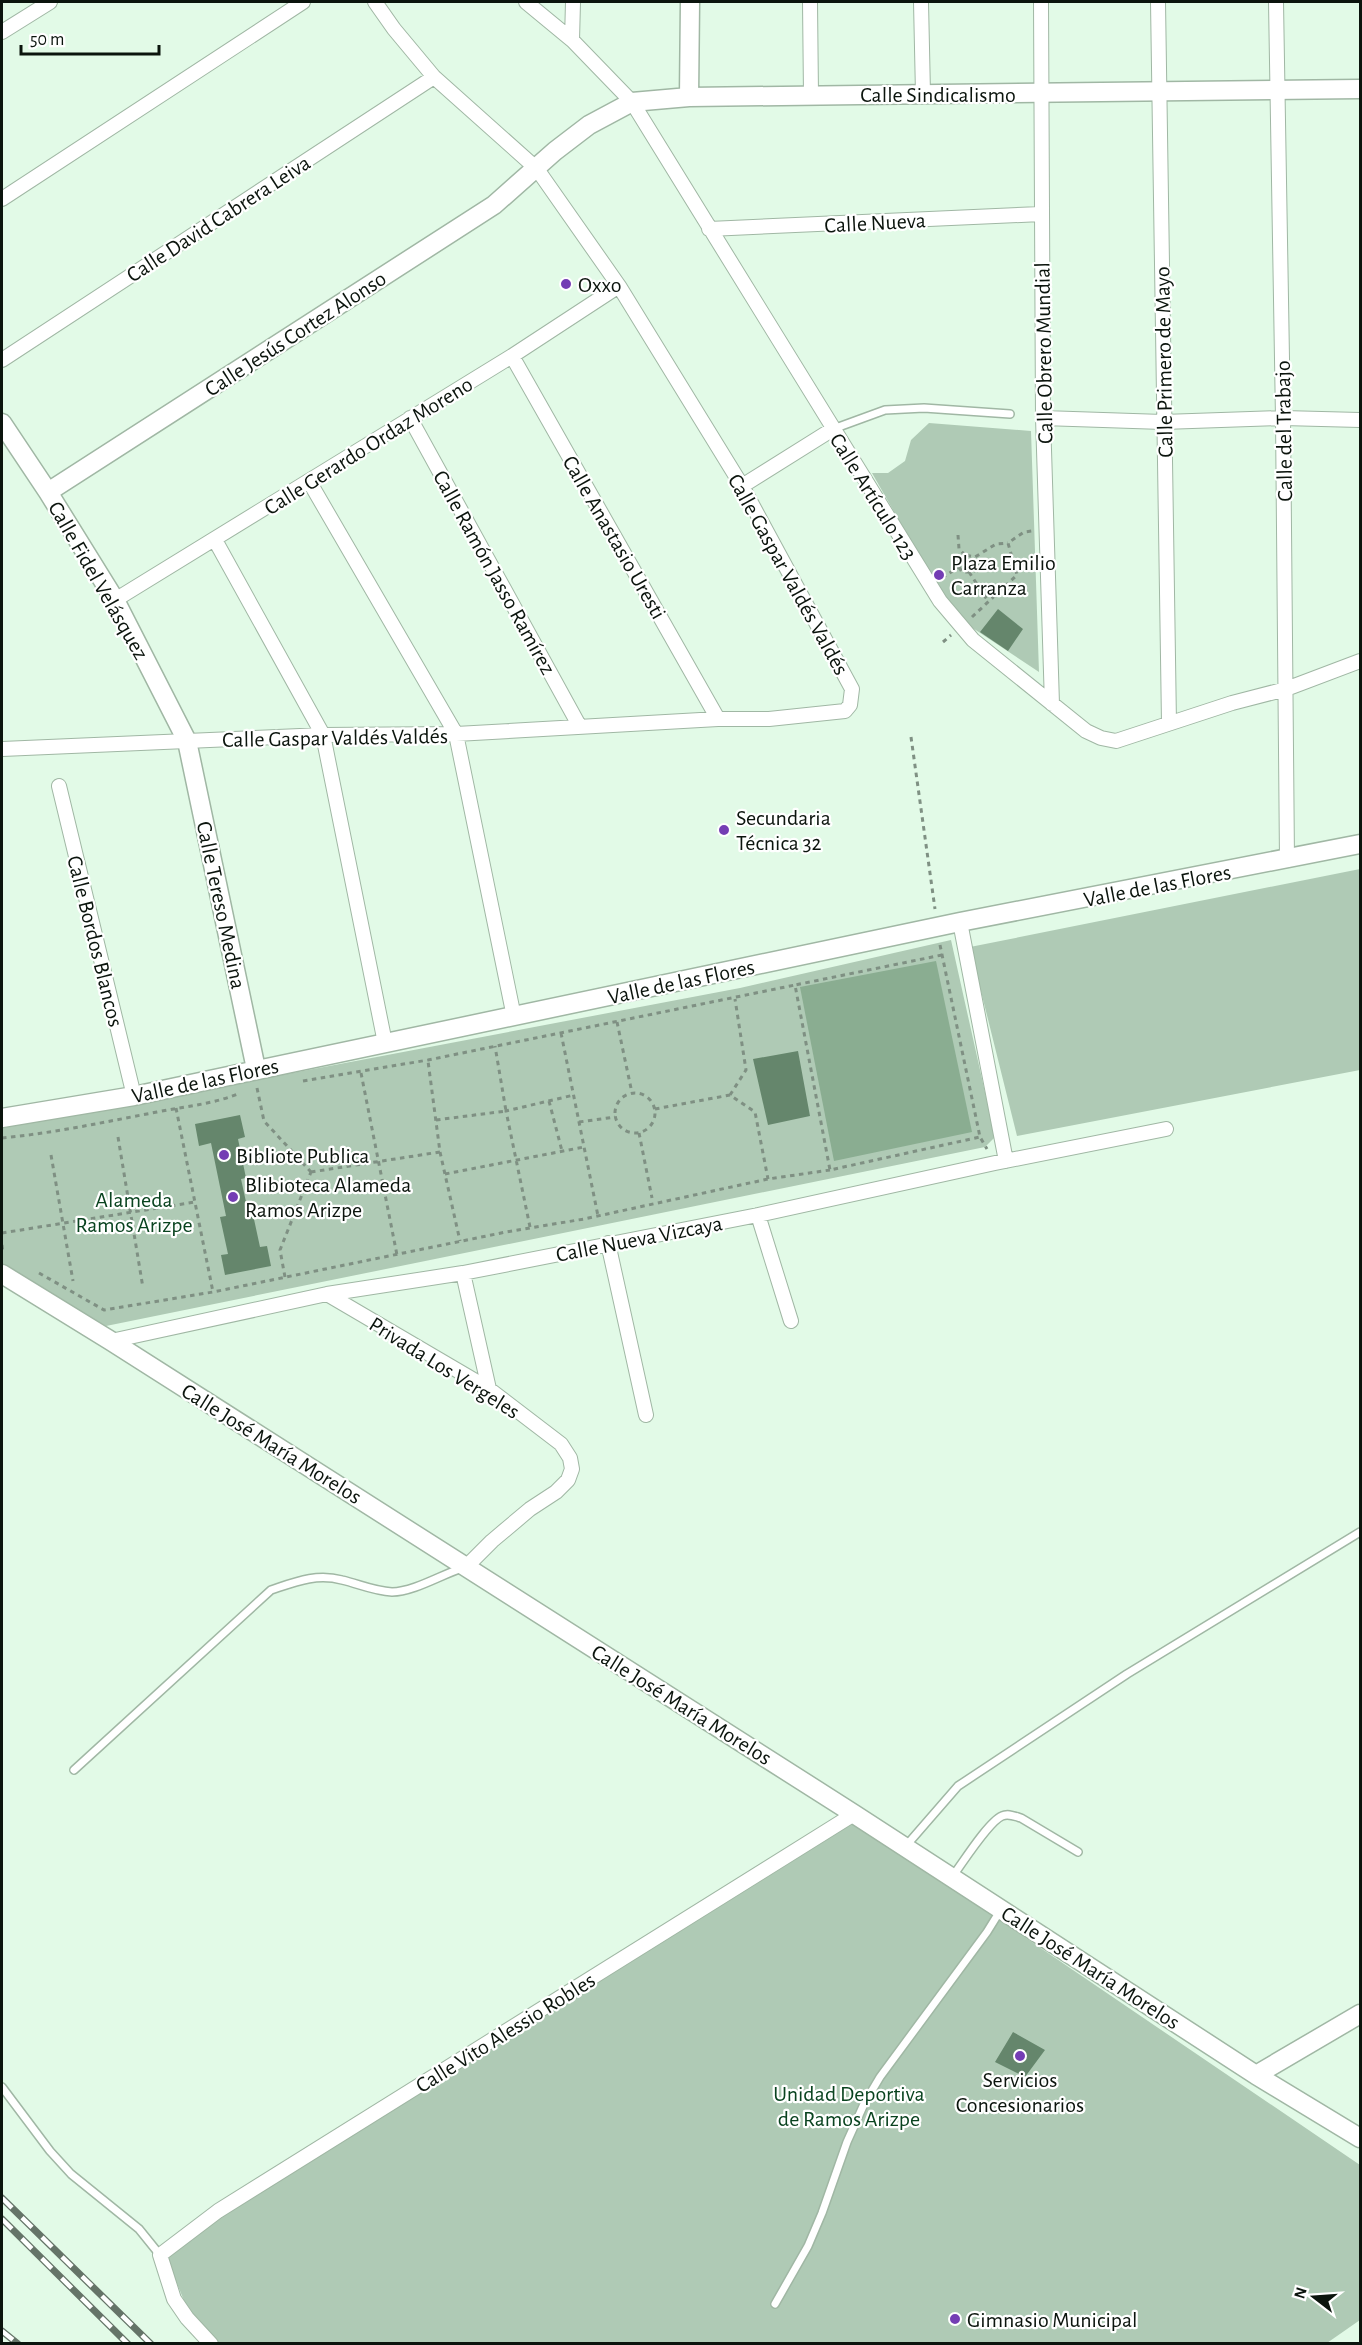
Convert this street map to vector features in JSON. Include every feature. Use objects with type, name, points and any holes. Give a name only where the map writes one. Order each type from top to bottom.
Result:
[{"type":"street","points":[[2,32],[50,2]]},
{"type":"street","points":[[2,199],[303,2]]},
{"type":"street","name":"Calle Gaspar Valdés Valdés","points":[[2,749],[323,735],[456,734],[718,719],[769,719],[845,711],[850,705],[852,689],[742,486],[619,286],[537,169],[434,76],[394,29],[375,2]]},
{"type":"street","name":"Calle Artículo 123","points":[[526,2],[573,40],[632,102],[940,601],[973,640],[1086,731],[1101,738],[1116,741],[1286,689],[1360,661]]},
{"type":"street","points":[[573,2],[573,40]]},
{"type":"street","points":[[689,97],[690,2]]},
{"type":"street","points":[[810,2],[811,95]]},
{"type":"street","points":[[921,2],[923,94]]},
{"type":"street","name":"Calle Obrero Mundial","points":[[1041,2],[1043,418],[1052,704]]},
{"type":"street","name":"Calle Primero de Mayo","points":[[1158,2],[1169,723]]},
{"type":"street","name":"Calle del Trabajo","points":[[1276,2],[1279,90],[1287,860]]},
{"type":"street","name":"Calle David Cabrera Leiva","points":[[2,360],[434,76]]},
{"type":"street","name":"Calle Sindicalismo","points":[[537,169],[555,151],[589,125],[632,102],[689,97],[1360,89]]},
{"type":"street","name":"Calle Jesús Cortez Alonso","points":[[48,492],[494,206],[537,169]]},
{"type":"street","name":"Calle Nueva","points":[[710,229],[1041,214]]},
{"type":"street","name":"Calle Gerardo Ordaz Moreno","points":[[115,600],[512,356],[619,286]]},
{"type":"street","name":"Calle Anastasio Uresti","points":[[512,356],[718,719]]},
{"type":"street","name":"Calle Ramón Jasso Ramírez","points":[[410,418],[580,727]]},
{"type":"street","points":[[1043,418],[1164,422],[1283,418],[1360,420]]},
{"type":"street","name":"Calle Fidel Velásquez","points":[[2,423],[115,600],[188,741]]},
{"type":"street","points":[[742,486],[833,429]]},
{"type":"street","points":[[309,481],[456,734],[514,1017]]},
{"type":"street","points":[[214,540],[323,735],[386,1042]]},
{"type":"street","name":"Calle Tereso Medina","points":[[188,741],[256,1069]]},
{"type":"street","name":"Calle Bordos Blancos","points":[[59,786],[134,1096]]},
{"type":"street","name":"Valle de las Flores","points":[[2,1114],[134,1096],[960,922],[1360,844]]},
{"type":"street","points":[[960,922],[1006,1161]]},
{"type":"street","name":"Calle Nueva Vizcaya","points":[[111,1341],[327,1294],[463,1273],[758,1215],[1166,1129]]},
{"type":"street","points":[[758,1215],[791,1322]]},
{"type":"street","points":[[608,1243],[646,1415]]},
{"type":"street","points":[[463,1273],[489,1389]]},
{"type":"street","name":"Calle José María Morelos","points":[[2,1274],[854,1814],[1256,2075],[1360,2138]]},
{"type":"street","name":"Privada Los Vergeles","points":[[327,1294],[489,1389],[561,1444],[570,1458],[572,1469],[568,1480],[556,1492],[530,1509],[492,1541],[466,1567]]},
{"type":"street","name":"Calle Vito Alessio Robles","points":[[160,2255],[218,2211],[854,1814]]},
{"type":"street","points":[[1256,2075],[1360,2014]]},
{"type":"street","points":[[160,2255],[174,2300],[187,2318],[211,2343]]},
{"type":"lane","points":[[833,429],[885,410],[924,408],[1010,414]]},
{"type":"lane","points":[[905,1847],[958,1786],[1128,1674],[1360,1532]]},
{"type":"lane","points":[[74,1770],[270,1590],[308,1577],[341,1579],[367,1588],[393,1592],[414,1587],[466,1567]]},
{"type":"lane","points":[[952,1878],[991,1826],[1002,1816],[1011,1815],[1021,1818],[1078,1852]]},
{"type":"lane","points":[[775,2304],[812,2238],[847,2142],[879,2077],[987,1932],[1001,1909]]},
{"type":"lane","points":[[2,2087],[50,2151],[71,2174],[139,2229],[160,2255]]},
{"type":"path","points":[[958,534],[959,549],[965,555],[975,556],[996,544],[1008,543],[1024,532],[1034,531]]},
{"type":"path","points":[[965,623],[1017,575],[1008,543]]},
{"type":"path","points":[[965,555],[960,560],[959,567],[962,572],[978,569],[979,562],[975,556]]},
{"type":"path","points":[[930,586],[959,567]]},
{"type":"path","points":[[969,572],[988,601]]},
{"type":"path","points":[[36,1272],[104,1310],[213,1292],[397,1256],[768,1179],[830,1170],[980,1137],[942,955],[911,737]]},
{"type":"path","points":[[303,1081],[428,1060],[942,955]]},
{"type":"path","points":[[795,986],[830,1170]]},
{"type":"path","points":[[730,1095],[746,1070],[735,999]]},
{"type":"path","points":[[617,1022],[632,1093]]},
{"type":"path","points":[[561,1033],[598,1216]]},
{"type":"path","points":[[495,1046],[515,1159],[530,1227]]},
{"type":"path","points":[[428,1060],[440,1152],[460,1241]]},
{"type":"path","points":[[361,1073],[397,1256]]},
{"type":"path","points":[[268,1086],[256,1087],[264,1122],[311,1172]]},
{"type":"path","points":[[2,1138],[49,1133],[176,1108],[213,1104],[246,1091]]},
{"type":"path","points":[[632,1093],[649,1098],[655,1109],[655,1116],[650,1127],[639,1133],[632,1133],[621,1128],[615,1117],[615,1110],[620,1099],[632,1093]]},
{"type":"path","points":[[436,1120],[506,1111],[573,1095]]},
{"type":"path","points":[[655,1109],[730,1095],[755,1112],[768,1179]]},
{"type":"path","points":[[549,1101],[562,1151]]},
{"type":"path","points":[[176,1108],[213,1292]]},
{"type":"path","points":[[579,1122],[615,1117]]},
{"type":"path","points":[[639,1133],[652,1198]]},
{"type":"path","points":[[118,1137],[143,1288]]},
{"type":"path","points":[[445,1174],[584,1147]]},
{"type":"path","points":[[311,1172],[440,1152]]},
{"type":"path","points":[[51,1155],[73,1281]]},
{"type":"path","points":[[285,1277],[280,1250],[311,1172]]},
{"type":"path","points":[[2,1233],[195,1202]]},
{"type":"path","points":[[2,1245],[2,1252],[8,1256]]},
{"type":"green space","points":[[929,423],[1031,431],[1039,672],[953,615],[872,473],[888,473],[905,461],[911,440]]},
{"type":"green space","points":[[1360,869],[1360,1070],[1017,1136],[970,947]]},
{"type":"green space","name":"Alameda Ramos Arizpe","points":[[951,940],[995,1137],[985,1147],[106,1326],[2,1264],[2,1128],[740,988]]},
{"type":"green space","name":"Unidad Deportiva de Ramos Arizpe","points":[[855,1822],[1360,2165],[1360,2320],[1327,2343],[218,2343],[190,2315],[166,2257],[224,2215]]},
{"type":"shaded area","points":[[936,961],[972,1132],[834,1161],[800,987]]},
{"type":"building","points":[[998,609],[1023,629],[1008,651],[980,632]]},
{"type":"building","points":[[798,1051],[810,1116],[768,1125],[753,1059]]},
{"type":"building","name":"Blibioteca Alameda Ramos Arizpe","points":[[240,1115],[245,1137],[238,1139],[246,1178],[241,1179],[248,1211],[252,1210],[260,1247],[267,1246],[271,1266],[225,1275],[221,1255],[228,1254],[220,1217],[226,1216],[211,1143],[199,1146],[195,1124]]},
{"type":"building","name":"Servicios Concesionarios","points":[[1013,2032],[1045,2050],[1025,2077],[995,2062]]},
{"type":"railway","points":[[2,2198],[151,2344]]},
{"type":"railway","points":[[2,2219],[128,2344]]},
{"type":"railway","points":[[2,2331],[18,2344]]},
{"type":"place","name":"Oxxo","points":[[566,284]]},
{"type":"place","name":"Plaza Emilio Carranza","points":[[939,575]]},
{"type":"place","name":"Secundaria Técnica 32","points":[[724,830]]},
{"type":"place","name":"Bibliote Publica","points":[[224,1155]]},
{"type":"place","name":"Blibioteca Alameda Ramos Arizpe","points":[[233,1197]]},
{"type":"place","name":"Servicios Concesionarios","points":[[1020,2056]]},
{"type":"place","name":"Gimnasio Municipal","points":[[955,2319]]}]
